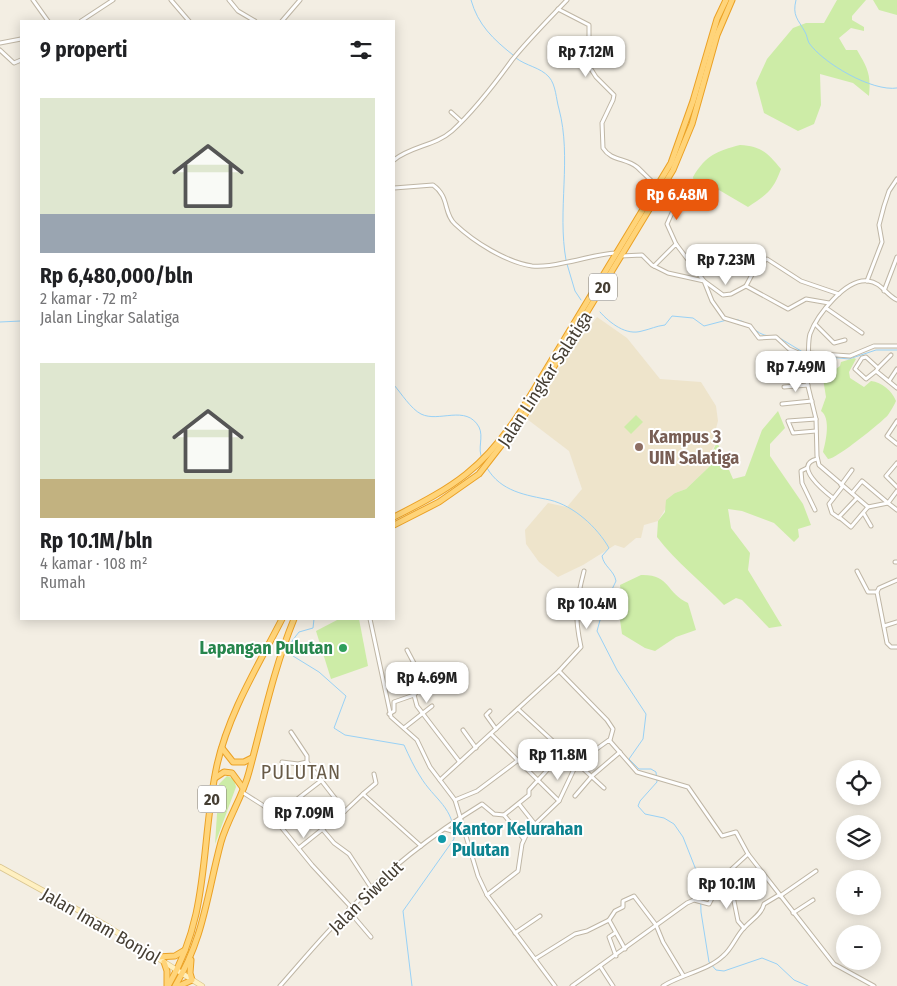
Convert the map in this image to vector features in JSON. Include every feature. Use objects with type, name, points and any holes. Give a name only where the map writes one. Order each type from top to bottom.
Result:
[{"type":"highway","name":"Jalan Lingkar Salatiga","points":[[395,524],[462,487],[479,474],[524,416],[660,189],[687,137],[726,0]]},
{"type":"highway","name":"Jalan Lingkar Salatiga","points":[[715,34],[732,0]]},
{"type":"highway","name":"Jalan Lingkar Salatiga","points":[[395,516],[457,482],[488,460]]},
{"type":"highway","points":[[457,482],[462,487]]},
{"type":"highway","name":"20","points":[[175,986],[195,921],[202,889],[215,778],[222,748],[238,704],[281,620]]},
{"type":"highway","name":"20","points":[[168,986],[180,972],[194,948],[204,923],[222,840],[242,790],[284,645],[294,620]]},
{"type":"highway","points":[[222,748],[233,762],[244,762],[252,758]]},
{"type":"highway","points":[[215,778],[224,772],[232,773],[242,790]]},
{"type":"highway","points":[[179,986],[192,980],[190,967],[194,948]]},
{"type":"highway","points":[[157,957],[175,956],[186,950]]},
{"type":"highway","points":[[164,962],[168,986]]},
{"type":"main road","name":"Jalan Imam Bonjol","points":[[0,867],[107,926],[202,986]]},
{"type":"street","points":[[33,0],[47,20]]},
{"type":"street","points":[[83,20],[113,0]]},
{"type":"street","points":[[170,0],[188,20]]},
{"type":"street","points":[[229,0],[238,11],[253,20]]},
{"type":"street","points":[[283,20],[300,0]]},
{"type":"street","points":[[395,159],[403,153],[438,140],[461,121],[567,0]]},
{"type":"street","points":[[558,9],[589,24],[589,66],[596,77],[614,94],[602,123],[602,148],[612,158],[637,167],[644,176],[676,204],[685,206]]},
{"type":"street","points":[[0,43],[20,39]]},
{"type":"street","points":[[0,50],[14,63],[20,60]]},
{"type":"street","points":[[451,112],[461,121]]},
{"type":"street","points":[[868,281],[882,242],[879,225],[884,206],[889,191],[897,179]]},
{"type":"street","points":[[395,188],[433,185],[446,199],[452,221],[483,245],[530,266],[564,263],[594,255],[642,256],[654,266],[675,276],[704,281],[723,295],[731,294],[746,286],[756,268],[768,259],[801,281],[838,294]]},
{"type":"street","points":[[676,204],[667,224],[676,244],[704,281],[712,301],[730,322],[750,326],[759,338],[776,337],[792,351],[808,355],[850,356],[874,346],[897,346]]},
{"type":"street","points":[[654,266],[676,244]]},
{"type":"street","points":[[692,264],[704,253]]},
{"type":"street","points":[[884,291],[897,256]]},
{"type":"street","points":[[897,300],[877,284],[868,281],[860,282],[838,294],[815,324],[809,339],[807,370],[808,385],[816,419],[817,459],[821,466],[868,507],[888,503],[897,491]]},
{"type":"street","points":[[746,286],[788,309],[806,299],[830,303]]},
{"type":"street","points":[[826,308],[862,333]]},
{"type":"street","points":[[815,324],[834,343],[844,340]]},
{"type":"street","points":[[891,354],[877,369],[867,379],[855,369],[859,360],[866,357],[877,369],[888,381],[897,388]]},
{"type":"street","points":[[888,381],[897,369]]},
{"type":"street","points":[[778,372],[807,370]]},
{"type":"street","points":[[784,387],[808,385]]},
{"type":"street","points":[[782,404],[812,401]]},
{"type":"street","points":[[816,419],[788,421],[794,433],[816,431]]},
{"type":"street","points":[[897,421],[887,436],[897,444]]},
{"type":"street","points":[[815,510],[802,483],[801,471],[808,468],[811,462],[817,459]]},
{"type":"street","points":[[897,463],[886,476],[897,487]]},
{"type":"street","points":[[808,468],[814,482],[833,498]]},
{"type":"street","points":[[852,470],[829,506],[833,514],[850,528],[864,514],[868,507]]},
{"type":"street","points":[[852,493],[861,481],[864,481],[897,510]]},
{"type":"street","points":[[839,518],[856,498]]},
{"type":"street","points":[[864,514],[871,526]]},
{"type":"street","points":[[440,780],[559,671],[581,647],[576,605],[584,571]]},
{"type":"street","points":[[857,571],[868,592],[876,592],[879,588],[897,580]]},
{"type":"street","points":[[876,592],[887,643],[893,648],[897,647]]},
{"type":"street","points":[[370,620],[389,714],[417,740],[430,767],[455,800],[478,876],[486,894],[555,986]]},
{"type":"street","points":[[884,626],[897,622]]},
{"type":"street","points":[[389,714],[394,711],[394,702],[414,695],[421,688],[415,672],[417,669],[407,650]]},
{"type":"street","points":[[486,894],[518,871],[524,838],[534,823],[559,801],[577,763],[610,740],[613,732],[607,720],[559,671]]},
{"type":"street","points":[[414,695],[417,706],[459,761]]},
{"type":"street","points":[[404,728],[432,706]]},
{"type":"street","points":[[518,709],[577,763],[593,775],[604,788]]},
{"type":"street","points":[[490,711],[486,715],[496,729]]},
{"type":"street","points":[[463,730],[476,748]]},
{"type":"street","points":[[291,732],[307,756],[307,762],[345,811]]},
{"type":"street","points":[[491,734],[537,782],[559,801]]},
{"type":"street","points":[[610,740],[637,772],[688,787],[721,834],[724,836],[736,832],[748,854],[834,964],[874,986]]},
{"type":"street","points":[[575,796],[593,775],[620,752]]},
{"type":"street","points":[[455,800],[477,790],[517,761]]},
{"type":"street","points":[[282,762],[298,764],[307,762]]},
{"type":"street","points":[[524,838],[504,815],[529,795],[530,790],[550,767]]},
{"type":"street","points":[[299,848],[323,830],[376,783],[374,774]]},
{"type":"street","points":[[274,817],[322,780]]},
{"type":"street","points":[[242,790],[264,806],[274,817],[371,937]]},
{"type":"street","points":[[363,794],[421,846]]},
{"type":"street","name":"Jalan Siwelut","points":[[280,986],[349,909],[421,846],[482,804],[494,814],[504,815]]},
{"type":"street","points":[[519,804],[534,823]]},
{"type":"street","points":[[445,829],[466,835]]},
{"type":"street","points":[[323,830],[334,843],[349,854],[372,889]]},
{"type":"street","points":[[572,986],[690,901],[704,904],[710,902],[720,881],[748,854]]},
{"type":"street","points":[[663,986],[683,975],[709,966],[725,955],[744,928],[763,910],[764,904],[816,871]]},
{"type":"street","points":[[720,881],[734,901],[738,921],[744,928]]},
{"type":"street","points":[[536,959],[575,934],[587,931],[609,920],[615,911],[623,907],[623,901],[634,896],[656,925],[663,942],[683,975]]},
{"type":"street","points":[[794,913],[813,900]]},
{"type":"street","points":[[515,934],[540,916]]},
{"type":"street","points":[[609,920],[625,948]]},
{"type":"street","points":[[615,933],[609,937],[616,956]]},
{"type":"street","points":[[600,966],[613,986]]},
{"type":"shaded area","name":"Kampus 3 UIN Salatiga","points":[[597,317],[627,338],[660,379],[701,382],[716,406],[718,421],[714,436],[717,442],[711,451],[710,466],[686,489],[675,493],[658,521],[644,525],[641,538],[636,538],[624,548],[615,545],[583,565],[558,577],[539,562],[526,544],[525,530],[548,503],[567,507],[582,489],[569,451],[527,419],[566,357]]},
{"type":"green space","points":[[837,0],[866,0],[852,16],[852,20],[864,27],[864,31],[851,28],[839,38],[846,50],[857,50],[864,62],[870,82],[869,96],[853,83],[820,74],[821,105],[814,124],[798,131],[764,113],[756,83],[767,59],[793,28],[806,23],[824,23]]},
{"type":"green space","points":[[873,0],[897,0],[897,15],[879,10]]},
{"type":"green space","points":[[740,145],[764,151],[781,169],[772,187],[765,195],[748,207],[719,190],[695,208],[686,200],[694,183],[693,177],[698,170],[713,155]]},
{"type":"green space","points":[[856,359],[849,372],[850,378],[864,387],[871,381],[883,385],[896,401],[888,415],[877,425],[848,447],[828,459],[823,452],[827,424],[821,411],[826,397],[821,366],[826,363],[833,371],[840,366],[841,362]]},
{"type":"green space","points":[[778,411],[785,428],[770,444],[770,456],[803,504],[811,525],[798,529],[799,537],[794,542],[774,523],[742,511],[728,509],[731,528],[750,553],[748,570],[782,626],[769,628],[742,600],[736,598],[724,605],[657,537],[658,521],[665,512],[666,500],[675,493],[686,489],[710,466],[708,461],[717,442],[733,479],[745,476],[762,430]]},
{"type":"green space","points":[[636,415],[643,422],[631,434],[624,427]]},
{"type":"green space","points":[[641,575],[663,581],[675,594],[688,603],[696,630],[676,637],[655,651],[645,648],[622,634],[620,620],[624,613],[620,585]]},
{"type":"green space","name":"Lapangan Pulutan","points":[[337,620],[359,620],[368,666],[331,679],[316,631]]},
{"type":"green space","points":[[227,776],[234,779],[236,787],[215,844],[219,784]]},
{"type":"waterway","points":[[471,0],[478,17],[487,31],[513,55]]},
{"type":"waterway","points":[[796,0],[795,14],[806,33],[809,43],[825,59],[862,81],[887,88],[897,88]]},
{"type":"waterway","points":[[516,58],[549,77],[554,88],[563,128],[565,165],[563,222],[566,260]]},
{"type":"waterway","points":[[567,264],[575,291],[581,300]]},
{"type":"waterway","points":[[600,312],[619,328],[630,332],[665,325],[672,316],[693,318],[704,326],[727,320]]},
{"type":"waterway","points":[[731,319],[743,322],[759,333],[769,336]]},
{"type":"waterway","points":[[0,322],[20,321]]},
{"type":"waterway","points":[[778,337],[806,354]]},
{"type":"waterway","points":[[810,355],[849,359],[876,350],[897,350]]},
{"type":"waterway","points":[[395,386],[410,405],[421,414],[436,417],[460,415],[474,420],[480,431],[482,458]]},
{"type":"waterway","points":[[487,468],[499,482],[515,491],[559,503],[576,512],[598,532],[609,548],[602,556],[616,581],[604,606],[597,631],[617,670],[646,714],[643,739],[629,759],[639,769],[651,769],[656,772],[657,782],[640,801],[638,806],[645,814],[664,818],[674,824],[683,837],[700,880],[701,912],[709,962],[716,970],[724,971],[762,958],[777,964],[794,980],[808,986]]},
{"type":"waterway","points":[[314,620],[313,628],[299,632],[292,641],[293,656],[319,672],[346,696],[334,728],[345,735],[404,745],[418,773],[443,804],[451,819],[454,839],[403,911],[412,986]]},
{"type":"place","name":"Kampus 3 UIN Salatiga","points":[[639,447]]},
{"type":"place","name":"Lapangan Pulutan","points":[[343,648]]},
{"type":"place","name":"Kantor Kelurahan Pulutan","points":[[442,839]]},
{"type":"district","name":"PULUTAN","points":[[301,772]]}]
